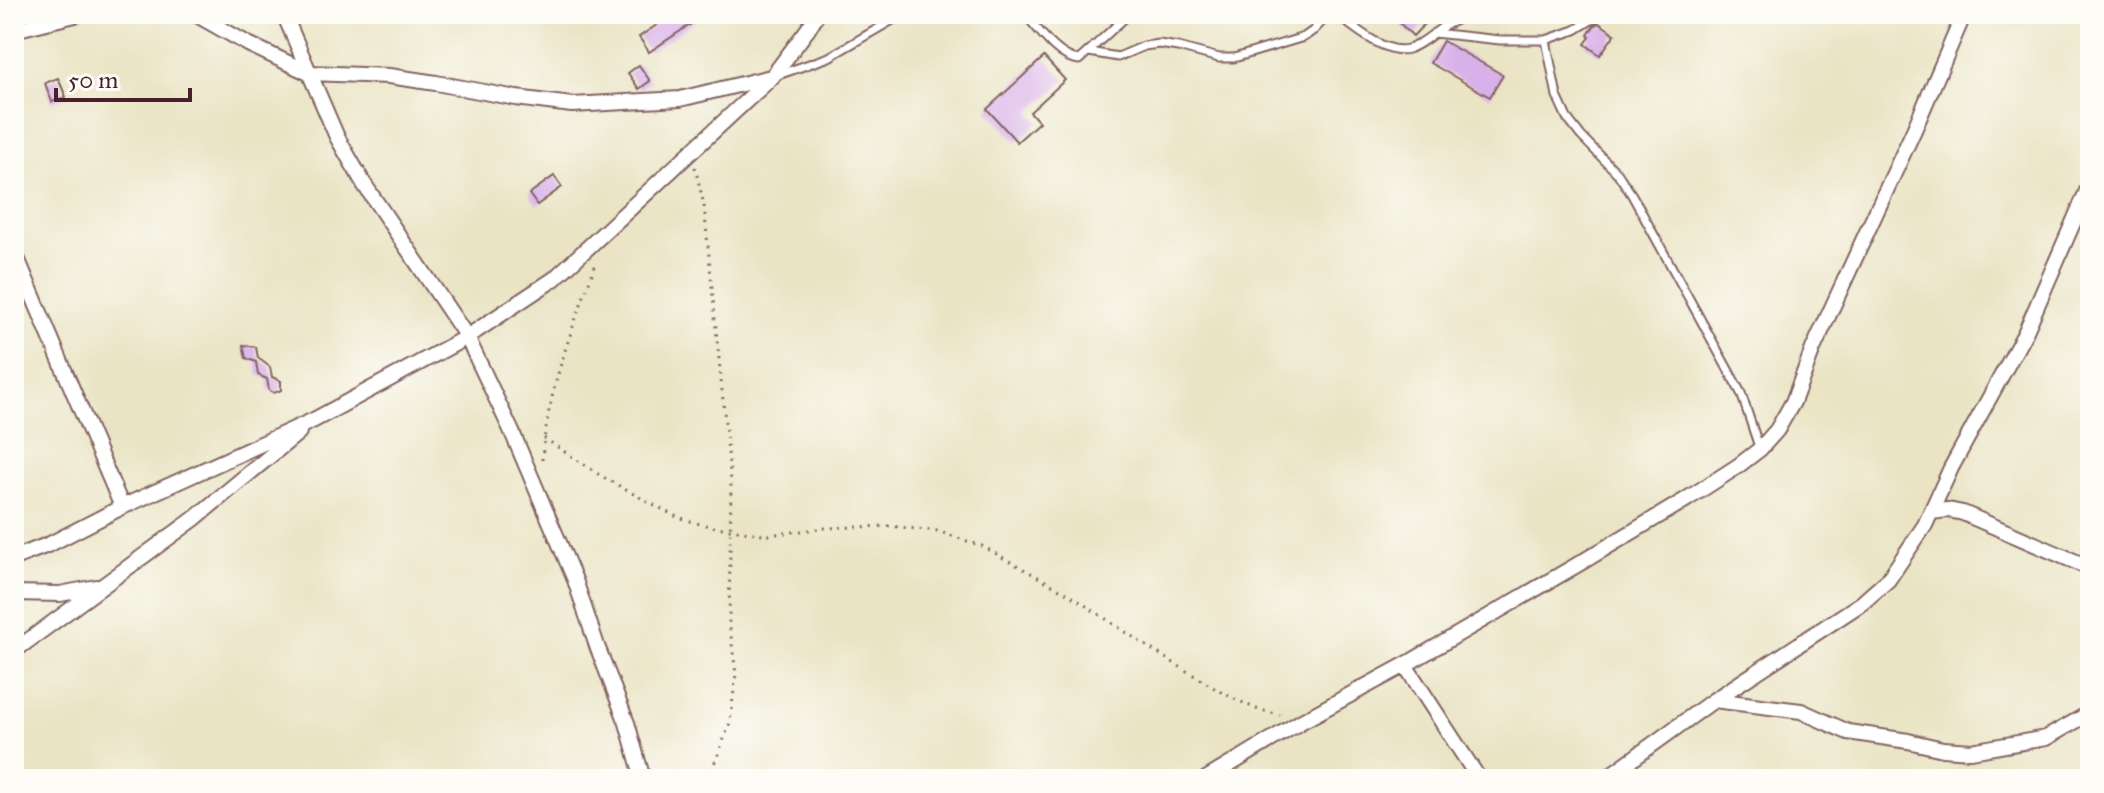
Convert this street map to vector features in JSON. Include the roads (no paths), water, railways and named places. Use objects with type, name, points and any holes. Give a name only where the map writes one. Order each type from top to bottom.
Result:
[{"type":"street","points":[[14,30],[79,14]]},
{"type":"street","points":[[195,14],[309,73],[389,76],[572,105],[680,99],[772,77]]},
{"type":"street","points":[[284,14],[337,137],[467,337],[575,580],[627,723],[643,779]]},
{"type":"street","points":[[14,558],[314,420],[467,337],[554,279],[772,77],[817,14]]},
{"type":"street","points":[[1206,779],[1687,499],[1760,449],[1777,430],[1793,402],[1813,349],[1964,14]]},
{"type":"street","points":[[1614,776],[1714,700],[1862,603],[1888,580],[1925,525],[1951,468],[2026,331],[2090,184]]},
{"type":"street","points":[[14,251],[122,507]]},
{"type":"street","points":[[14,651],[194,519],[314,420]]},
{"type":"street","points":[[1931,512],[1948,510],[1963,513],[2090,568]]},
{"type":"street","points":[[14,593],[60,594],[104,586]]},
{"type":"street","points":[[1405,665],[1479,779]]},
{"type":"street","points":[[1714,700],[1801,711],[1848,732],[1971,751],[2046,738],[2090,713]]},
{"type":"lane","points":[[772,77],[829,57],[903,14]]},
{"type":"lane","points":[[1025,14],[1069,60],[1079,60],[1129,14]]},
{"type":"lane","points":[[1089,52],[1118,57],[1144,46],[1159,44],[1219,58],[1234,58],[1304,37],[1329,14]]},
{"type":"lane","points":[[1336,14],[1393,50],[1415,46],[1469,14]]},
{"type":"lane","points":[[1434,33],[1500,40],[1546,40],[1575,30],[1601,14]]},
{"type":"lane","points":[[1546,40],[1557,96],[1567,118],[1618,174],[1632,195],[1741,393],[1760,449]]}]
